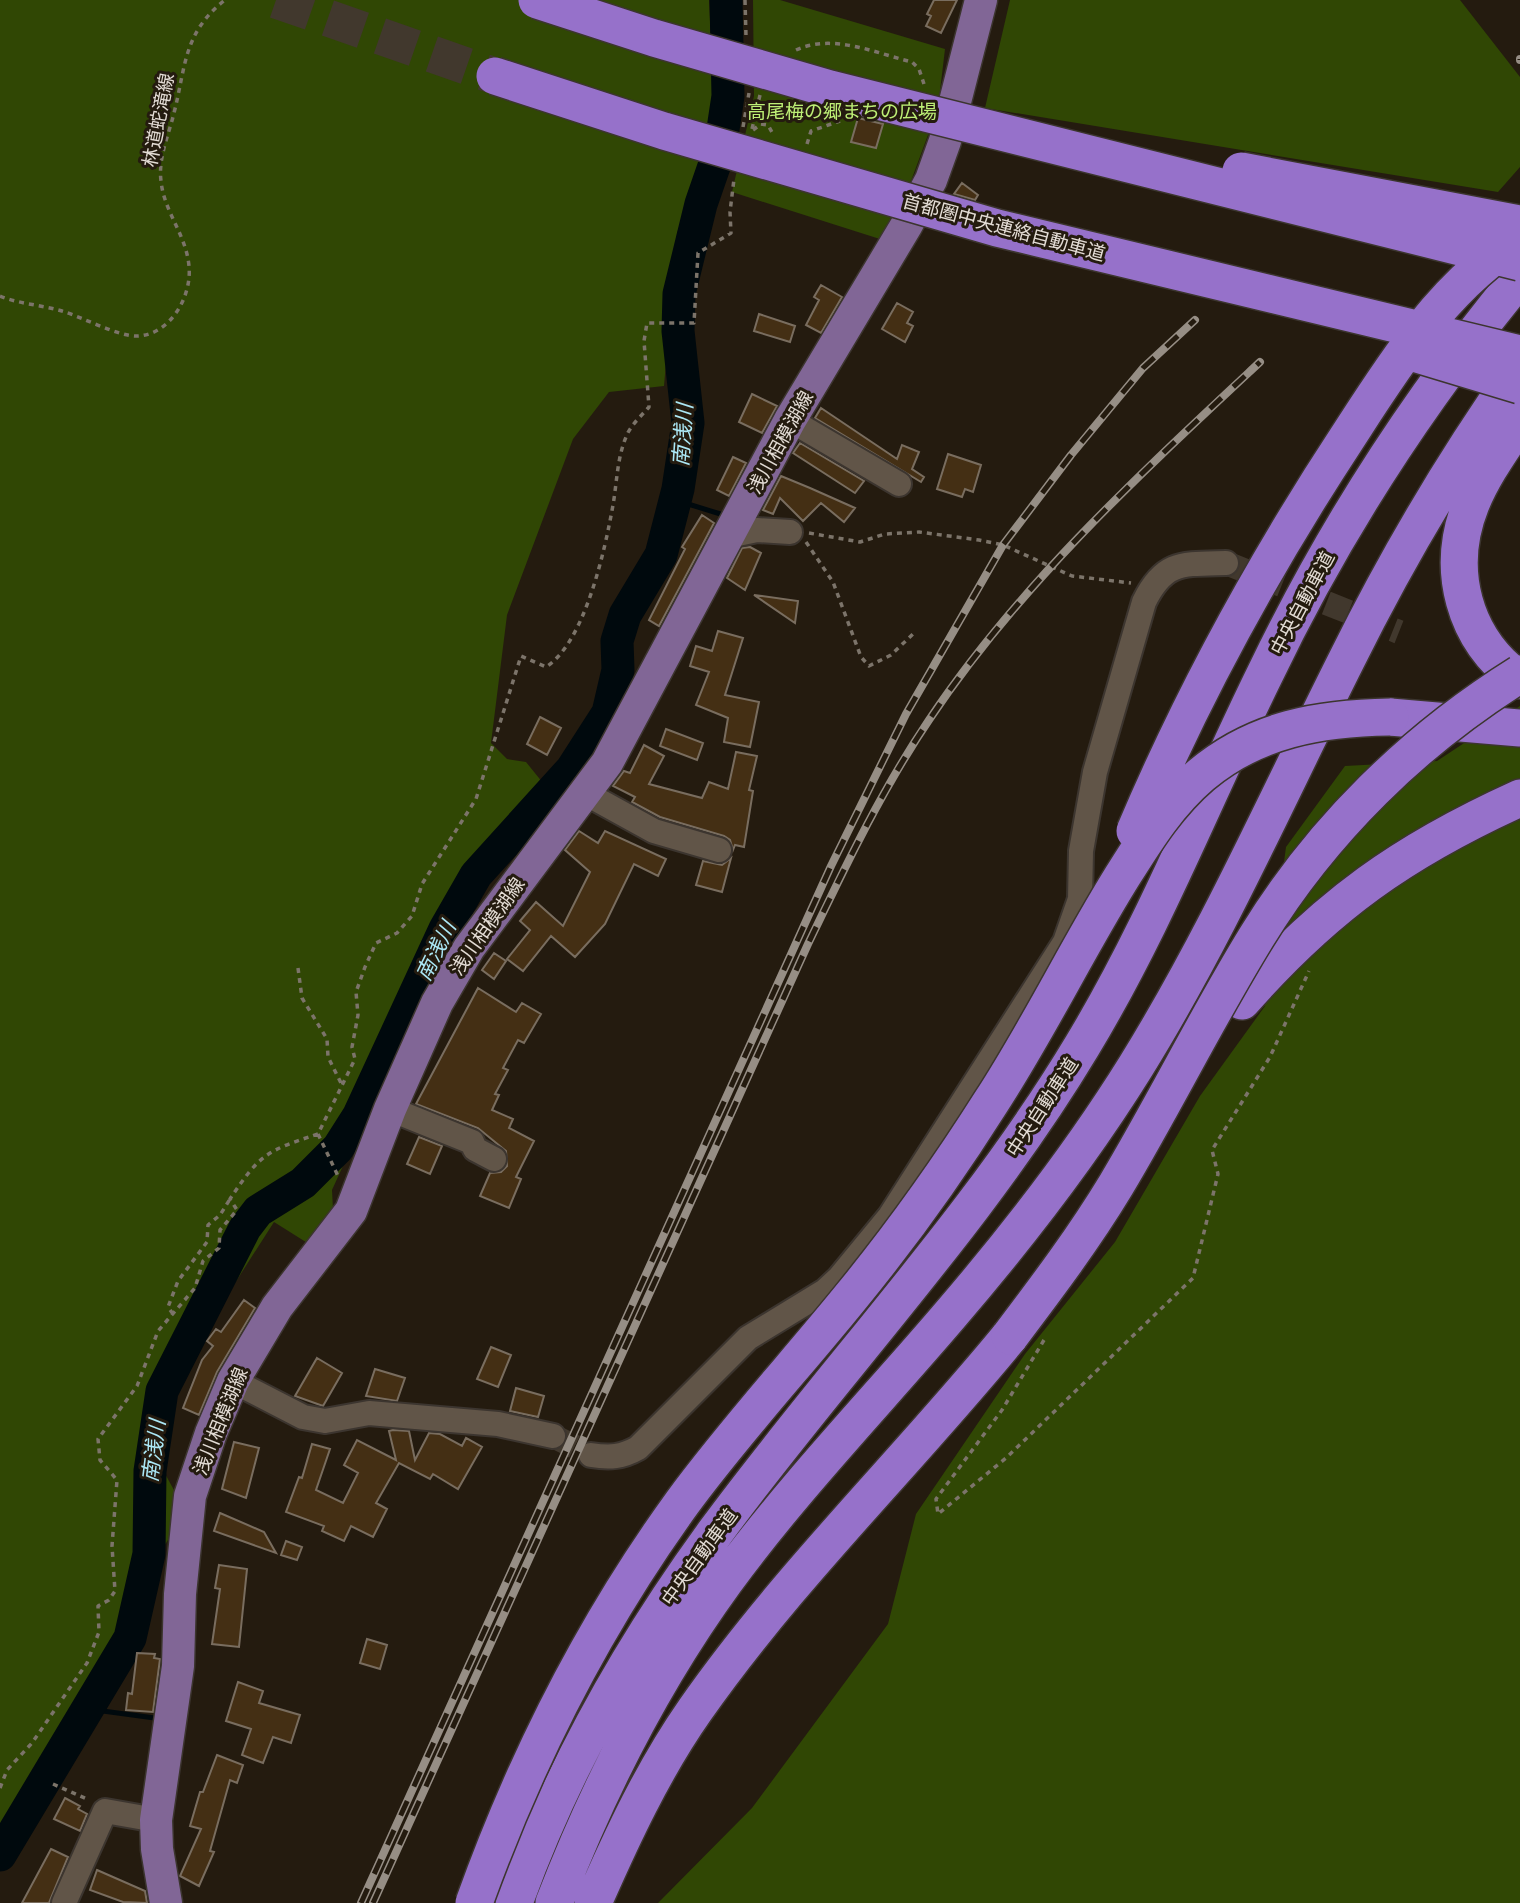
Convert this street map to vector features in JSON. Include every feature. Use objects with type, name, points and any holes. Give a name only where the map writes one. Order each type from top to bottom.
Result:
[{"type":"highway","points":[[537,0],[654,38],[830,89],[1520,262]]},
{"type":"highway","name":"首都圏中央連絡自動車道","points":[[495,76],[664,131],[997,228],[1520,354]]},
{"type":"highway","points":[[995,130],[1335,186],[1520,224]]},
{"type":"highway","points":[[997,228],[1520,385]]},
{"type":"highway","points":[[1100,912],[1158,777],[1199,691],[1315,486],[1380,387],[1431,316],[1480,266],[1520,238]]},
{"type":"highway","name":"中央自動車道","points":[[514,1903],[573,1765],[628,1661],[654,1619],[750,1486],[964,1220],[1081,1047],[1173,874],[1265,672],[1329,552],[1362,496],[1452,363],[1520,277]]},
{"type":"highway","name":"中央自動車道","points":[[554,1903],[576,1845],[619,1752],[673,1657],[725,1581],[792,1496],[951,1314],[1045,1198],[1135,1068],[1208,942],[1347,659],[1415,531],[1486,416],[1520,368]]},
{"type":"highway","points":[[1520,421],[1472,500],[1461,536],[1459,564],[1463,599],[1477,633],[1496,661],[1520,680]]},
{"type":"highway","points":[[1070,1256],[1115,1186],[1257,936],[1324,843],[1376,786],[1425,743],[1484,696],[1520,674]]},
{"type":"highway","points":[[474,1903],[496,1841],[537,1750],[612,1607],[698,1481],[873,1270],[925,1199],[1009,1073],[1100,912],[1156,824],[1201,775],[1225,758],[1252,742],[1303,724],[1324,720],[1390,717],[1520,728]]},
{"type":"highway","points":[[593,1903],[652,1780],[693,1712],[786,1593],[952,1407],[1010,1336],[1112,1200],[1208,1048],[1242,1001],[1274,964],[1360,888],[1436,839],[1520,799]]},
{"type":"main road","name":"浅川相模湖線","points":[[167,1903],[157,1849],[156,1820],[178,1666],[180,1594],[190,1496],[211,1433],[233,1381],[277,1307],[351,1211],[390,1109],[437,1003],[469,948],[585,793],[626,728],[790,420],[888,258],[931,180],[981,0]]},
{"type":"street","points":[[790,420],[898,484]]},
{"type":"street","points":[[728,536],[757,530],[790,532]]},
{"type":"street","points":[[591,1455],[624,1456],[638,1448],[748,1338],[825,1291],[890,1216],[1065,942],[1080,900],[1081,851],[1095,772],[1144,602],[1152,585],[1158,576],[1174,568],[1226,564]]},
{"type":"street","points":[[585,793],[654,831],[719,850]]},
{"type":"street","points":[[390,1109],[472,1142],[475,1149],[495,1158]]},
{"type":"street","points":[[233,1381],[303,1417],[325,1421],[369,1413],[498,1424],[553,1436]]},
{"type":"street","points":[[64,1903],[105,1811],[156,1820]]},
{"type":"path","name":"林道蛇滝線","points":[[0,296],[60,310],[137,336],[158,330],[177,315],[188,289],[190,267],[184,242],[164,206],[160,177],[164,149],[191,41],[207,14],[225,0]]},
{"type":"path","points":[[745,0],[747,41]]},
{"type":"path","points":[[742,132],[748,82]]},
{"type":"path","points":[[335,1170],[318,1134],[355,1059],[352,1048],[358,1015],[356,992],[365,967],[376,943],[397,933],[412,916],[422,884],[476,799],[522,656],[546,667],[559,659],[591,592],[613,505],[616,470],[626,433],[649,407],[644,341],[647,323],[694,323],[698,253],[731,233],[730,212],[736,171]]},
{"type":"path","points":[[790,532],[860,542],[885,534],[919,532],[979,540],[1003,545],[1072,576],[1152,585]]},
{"type":"path","points":[[790,532],[812,548],[833,582],[860,657],[869,666],[891,655],[914,633]]},
{"type":"path","points":[[1050,1330],[1002,1410],[936,1499],[938,1514],[1006,1458],[1193,1278],[1218,1174],[1212,1150],[1270,1057],[1312,964]]},
{"type":"path","points":[[298,968],[302,998],[327,1039],[328,1058],[341,1083]]},
{"type":"path","points":[[173,1314],[168,1307],[178,1281],[207,1242],[208,1225],[220,1215],[255,1162],[282,1146],[318,1134]]},
{"type":"path","points":[[0,1788],[7,1770],[32,1743],[87,1663],[99,1632],[98,1606],[109,1600],[115,1591],[113,1546],[117,1480],[100,1460],[98,1439],[136,1386],[158,1331],[195,1288],[203,1261],[219,1248],[220,1230],[237,1210],[230,1199]]},
{"type":"path","points":[[53,1784],[66,1789]]},
{"type":"green space","points":[[0,0],[709,0],[715,125],[677,233],[664,386],[609,392],[573,439],[507,615],[491,743],[507,759],[526,762],[543,783],[491,841],[332,1190],[333,1209],[309,1244],[274,1222],[192,1350],[171,1402],[158,1461],[180,1501],[168,1540],[134,1593],[111,1656],[0,1826]]},
{"type":"green space","name":"高尾梅の郷まちの広場","points":[[753,0],[780,0],[945,49],[938,108],[911,181],[883,240],[732,192],[754,96]]},
{"type":"green space","points":[[1010,0],[1460,0],[1520,77],[1520,167],[1498,192],[985,108]]},
{"type":"green space","points":[[1520,706],[1520,1903],[658,1903],[752,1808],[888,1624],[916,1514],[1025,1354],[1115,1242],[1200,1096],[1265,1006],[1286,847],[1345,766],[1437,761]]},
{"type":"building","points":[[934,0],[957,0],[941,33],[926,26],[931,16],[927,14]]},
{"type":"building","points":[[858,118],[883,124],[876,148],[851,142]]},
{"type":"building","points":[[962,183],[978,195],[975,200],[954,194]]},
{"type":"building","points":[[821,285],[842,297],[821,333],[806,325],[819,300],[814,297]]},
{"type":"building","points":[[897,303],[913,312],[907,323],[913,326],[905,342],[882,329]]},
{"type":"building","points":[[759,314],[795,326],[790,342],[754,331]]},
{"type":"building","points":[[752,394],[777,406],[762,433],[739,422]]},
{"type":"building","points":[[821,408],[897,459],[902,445],[919,452],[912,469],[924,477],[921,482],[815,418]]},
{"type":"building","points":[[800,443],[864,481],[855,493],[793,453]]},
{"type":"building","points":[[948,454],[981,465],[973,492],[965,489],[962,497],[937,489]]},
{"type":"building","points":[[733,457],[746,463],[729,496],[717,490]]},
{"type":"building","points":[[781,476],[855,508],[844,522],[821,503],[803,521],[780,498],[773,514],[763,510]]},
{"type":"building","points":[[702,515],[714,523],[659,626],[649,620],[685,549],[682,547]]},
{"type":"building","points":[[750,547],[761,553],[745,590],[727,578],[742,548]]},
{"type":"building","points":[[754,595],[798,601],[795,623]]},
{"type":"building","points":[[718,631],[743,638],[725,695],[759,702],[750,747],[724,742],[728,718],[696,705],[709,672],[690,666],[696,646],[712,651]]},
{"type":"building","points":[[540,717],[561,728],[547,755],[527,744]]},
{"type":"building","points":[[666,729],[703,743],[697,760],[660,746]]},
{"type":"building","points":[[644,745],[664,756],[649,784],[702,798],[709,782],[728,789],[736,752],[757,756],[749,790],[753,791],[744,847],[735,845],[733,850],[730,840],[724,836],[660,817],[632,802],[635,797],[613,786],[624,771],[630,773]]},
{"type":"building","points":[[579,831],[598,843],[605,831],[666,859],[658,876],[634,864],[605,924],[575,957],[551,936],[523,971],[507,959],[530,930],[520,921],[536,902],[563,926],[590,872],[565,850]]},
{"type":"building","points":[[731,858],[722,892],[696,885],[703,861],[722,865]]},
{"type":"building","points":[[494,953],[506,961],[494,979],[482,970]]},
{"type":"building","points":[[478,988],[516,1012],[522,1003],[541,1014],[524,1043],[518,1040],[503,1068],[508,1070],[495,1094],[499,1095],[492,1110],[513,1119],[509,1128],[534,1141],[516,1177],[521,1179],[509,1208],[480,1196],[490,1173],[501,1172],[507,1166],[506,1151],[478,1128],[416,1104]]},
{"type":"building","points":[[419,1137],[442,1146],[430,1174],[407,1164]]},
{"type":"building","points":[[244,1300],[255,1308],[217,1372],[199,1415],[183,1408],[202,1360],[213,1346],[207,1341],[216,1329],[221,1332]]},
{"type":"building","points":[[491,1347],[511,1355],[498,1387],[477,1379]]},
{"type":"building","points":[[317,1358],[342,1373],[323,1406],[295,1396]]},
{"type":"building","points":[[375,1369],[405,1378],[397,1401],[366,1396]]},
{"type":"building","points":[[516,1388],[544,1396],[538,1417],[510,1411]]},
{"type":"building","points":[[389,1431],[409,1431],[415,1460],[429,1433],[440,1434],[462,1446],[466,1438],[482,1447],[458,1489],[433,1474],[430,1479],[399,1463],[376,1503],[387,1509],[373,1537],[351,1526],[344,1541],[322,1531],[324,1526],[286,1512],[299,1477],[302,1478],[312,1444],[330,1449],[316,1490],[343,1503],[358,1473],[344,1465],[357,1440],[396,1460]]},
{"type":"building","points":[[234,1442],[259,1448],[246,1498],[222,1489]]},
{"type":"building","points":[[220,1513],[264,1532],[276,1553],[214,1531]]},
{"type":"building","points":[[286,1541],[302,1547],[297,1560],[281,1555]]},
{"type":"building","points":[[219,1565],[247,1569],[239,1647],[212,1644],[220,1589],[215,1588]]},
{"type":"building","points":[[367,1639],[387,1645],[380,1669],[360,1663]]},
{"type":"building","points":[[137,1653],[155,1654],[154,1658],[160,1659],[153,1712],[126,1710],[128,1693],[132,1694]]},
{"type":"building","points":[[238,1682],[263,1691],[259,1703],[300,1715],[291,1743],[273,1737],[263,1763],[242,1755],[251,1729],[226,1721]]},
{"type":"building","points":[[217,1755],[243,1765],[237,1783],[230,1780],[210,1851],[214,1852],[199,1886],[180,1876],[201,1829],[190,1826],[200,1792],[203,1792]]},
{"type":"building","points":[[65,1798],[80,1806],[78,1809],[87,1814],[80,1831],[54,1819]]},
{"type":"building","points":[[51,1849],[68,1857],[49,1903],[22,1903]]},
{"type":"building","points":[[97,1870],[145,1891],[147,1903],[123,1902],[90,1890]]},
{"type":"waterway","name":"南浅川","points":[[0,1855],[130,1638],[149,1554],[150,1471],[162,1391],[245,1228],[258,1211],[303,1183],[338,1148],[359,1115],[445,929],[476,875],[572,769],[608,713],[618,670],[617,641],[625,615],[661,555],[678,489],[688,423],[678,331],[679,294],[701,204],[720,149],[728,96],[726,0]]},
{"type":"waterway","points":[[675,500],[727,516]]},
{"type":"waterway","points":[[88,1709],[162,1719]]},
{"type":"tunnel","points":[[276,0],[495,76]]},
{"type":"tunnel","points":[[1226,563],[1399,632]]},
{"type":"tunnel","points":[[553,1436],[591,1455]]},
{"type":"railway","points":[[361,1903],[831,866],[906,714],[1003,545],[1071,455],[1143,368],[1195,320]]},
{"type":"railway","points":[[373,1903],[808,944],[895,774],[964,670],[1042,576],[1127,488],[1260,362]]}]
